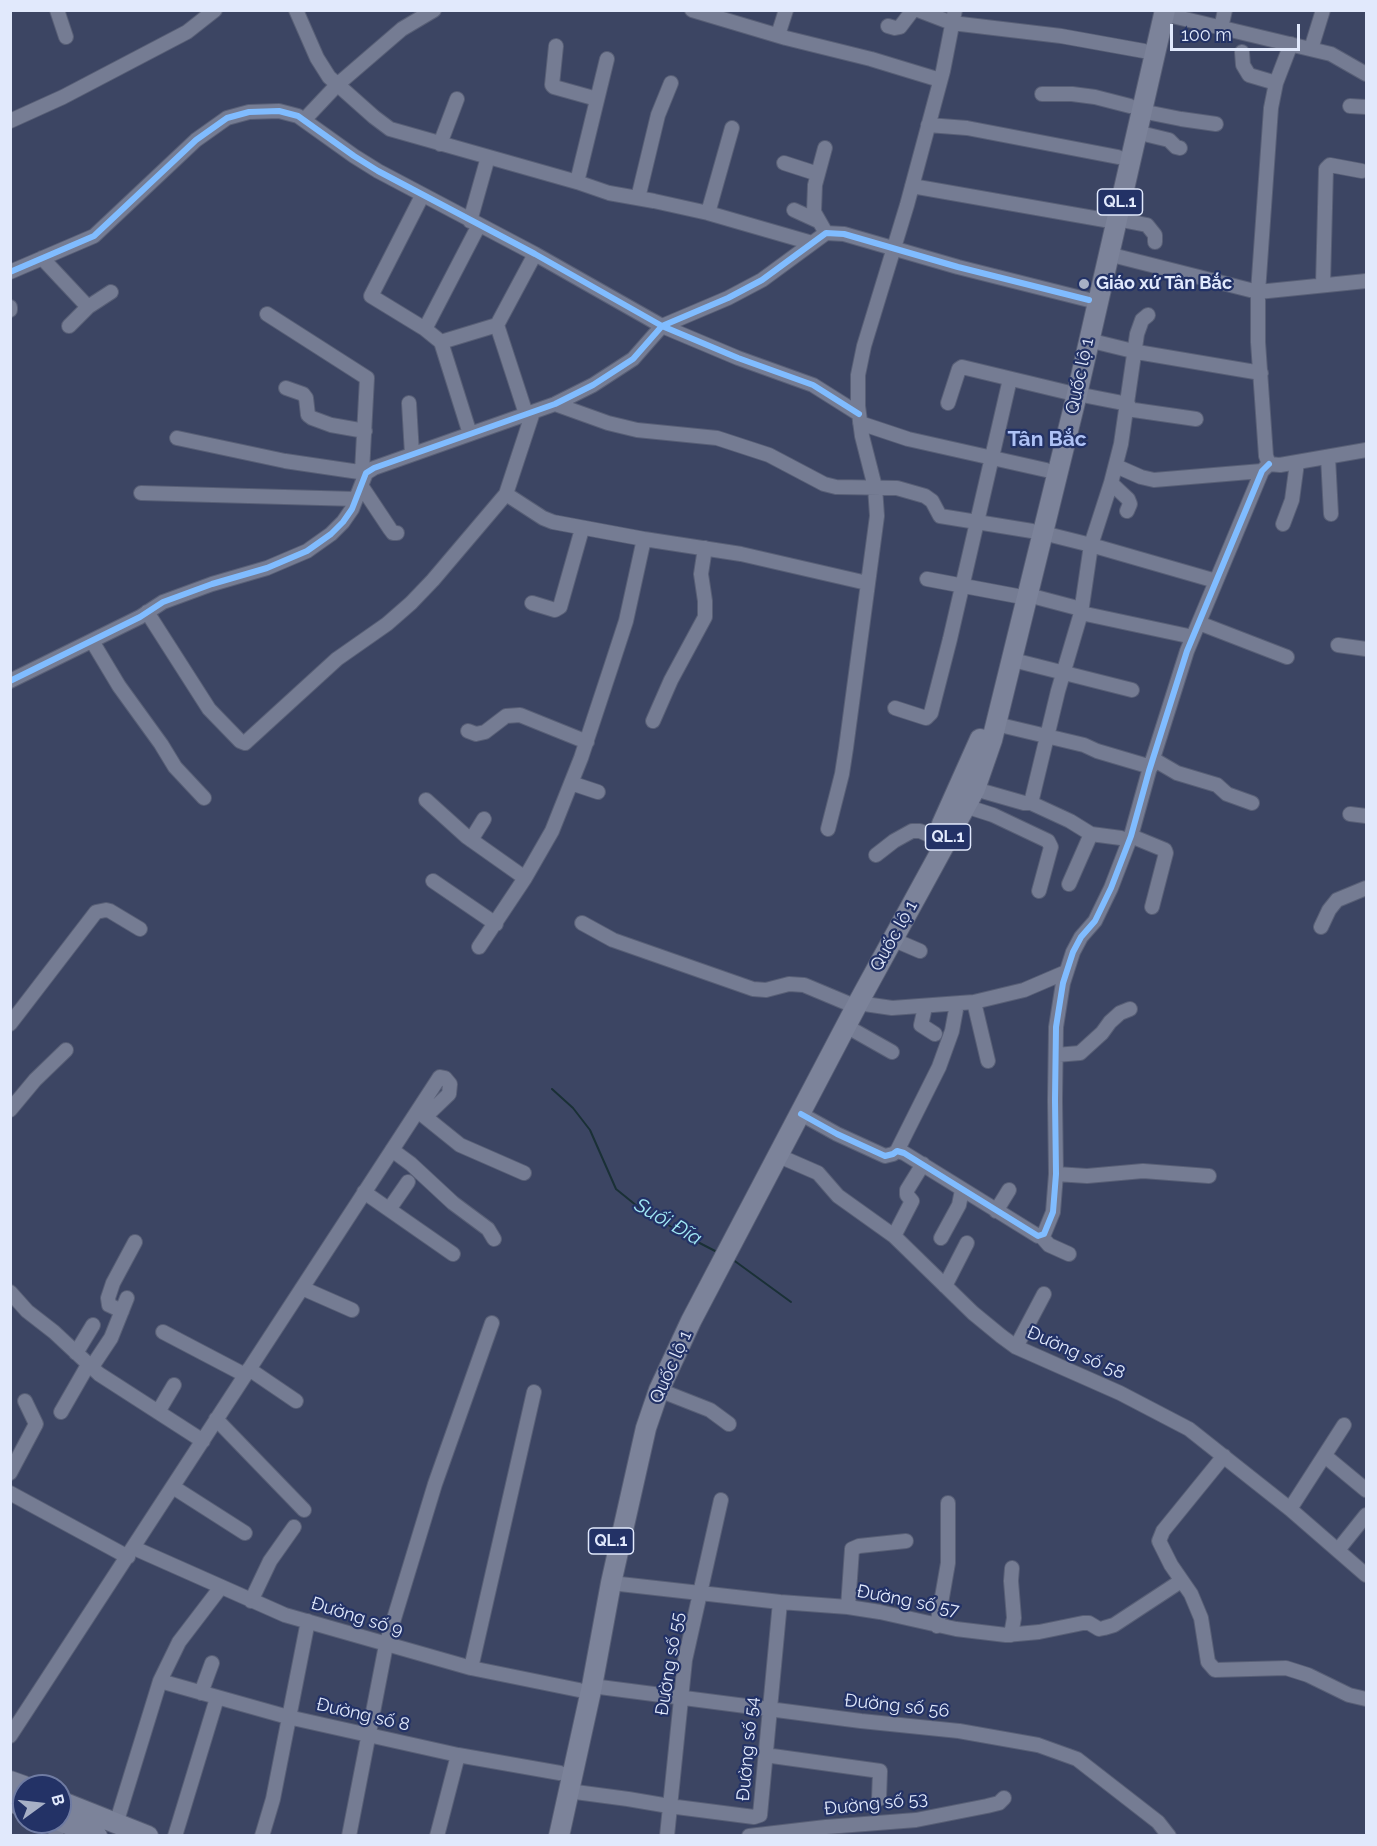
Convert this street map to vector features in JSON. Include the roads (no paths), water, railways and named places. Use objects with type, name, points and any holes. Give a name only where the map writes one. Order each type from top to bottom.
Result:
[{"type":"highway","name":"Quốc lộ 1","points":[[548,1836],[560,1773],[585,1688],[646,1428],[658,1390],[726,1244],[936,838],[982,733],[1023,595],[1071,393],[1089,300],[1136,132],[1136,108],[1144,51],[1161,12]]},
{"type":"highway","name":"Quốc lộ 1","points":[[1037,532],[1046,470],[1088,340],[1108,254],[1119,157],[1136,108],[1161,12]]},
{"type":"highway","name":"Quốc lộ 1","points":[[726,1244],[779,1156],[801,1114],[846,1026],[852,1003],[892,939],[975,789],[1013,660],[1023,595]]},
{"type":"highway","name":"Quốc lộ 1","points":[[559,1836],[585,1688],[639,1413],[659,1361],[717,1262]]},
{"type":"highway","points":[[72,1806],[148,1836]]},
{"type":"highway","points":[[72,1829],[97,1836]]},
{"type":"street","points":[[57,10],[66,37]]},
{"type":"street","points":[[10,121],[63,97],[181,35],[215,10]]},
{"type":"street","points":[[297,10],[322,67],[337,85],[390,129],[609,193],[708,213],[812,243]]},
{"type":"street","points":[[304,120],[337,85],[402,29],[414,15],[434,10]]},
{"type":"street","points":[[692,10],[940,80]]},
{"type":"street","points":[[778,35],[786,10]]},
{"type":"street","points":[[888,26],[900,27],[913,10]]},
{"type":"street","points":[[918,10],[1144,51]]},
{"type":"street","points":[[1221,28],[1225,10]]},
{"type":"street","points":[[1311,49],[1323,10]]},
{"type":"street","points":[[1161,12],[1331,54],[1364,67]]},
{"type":"street","points":[[828,829],[842,774],[877,516],[876,487],[860,418],[858,375],[864,346],[912,186],[954,17]]},
{"type":"street","points":[[1041,1236],[1053,1212],[1056,1174],[1058,1002],[1066,972],[1082,936],[1101,910],[1193,637],[1266,467],[1258,342],[1258,292],[1267,145],[1276,83],[1291,44]]},
{"type":"street","points":[[556,46],[552,85],[597,99]]},
{"type":"street","points":[[1242,52],[1243,65],[1249,75],[1276,83]]},
{"type":"street","points":[[577,182],[607,60]]},
{"type":"street","points":[[638,198],[658,115],[671,82]]},
{"type":"street","points":[[1042,94],[1083,95],[1181,119],[1216,124]]},
{"type":"street","points":[[440,144],[457,99]]},
{"type":"street","points":[[1350,106],[1366,107]]},
{"type":"street","points":[[10,272],[94,236],[196,140],[227,118],[249,112],[267,111],[292,114],[354,156],[422,195],[535,254],[662,326],[738,358],[813,385],[860,418],[908,439],[1046,470]]},
{"type":"street","points":[[928,125],[967,128],[1119,157]]},
{"type":"street","points":[[708,213],[732,128]]},
{"type":"street","points":[[1136,132],[1169,140],[1180,148]]},
{"type":"street","points":[[825,148],[815,185],[814,212],[826,233]]},
{"type":"street","points":[[426,329],[475,223],[488,157]]},
{"type":"street","points":[[784,163],[818,174]]},
{"type":"street","points":[[1323,285],[1326,169],[1330,165],[1362,171]]},
{"type":"street","points":[[912,186],[1147,225],[1155,235],[1155,243]]},
{"type":"street","points":[[422,195],[371,296],[426,329],[441,342],[470,434]]},
{"type":"street","points":[[794,210],[818,221]]},
{"type":"street","points":[[177,438],[285,461],[364,472],[555,404],[593,385],[623,367],[662,326],[728,298],[762,280],[826,233],[844,234],[958,267],[1089,300]]},
{"type":"street","points":[[441,342],[497,325],[535,254]]},
{"type":"street","points":[[1108,254],[1258,292],[1366,280]]},
{"type":"street","points":[[42,258],[88,307]]},
{"type":"street","points":[[69,326],[88,307],[111,292]]},
{"type":"street","points":[[10,681],[174,597],[267,568],[307,551],[331,534],[343,522],[359,493],[364,472],[367,378],[315,347],[267,314]]},
{"type":"street","points":[[1031,803],[1081,611],[1091,545],[1116,466],[1142,320],[1149,315]]},
{"type":"street","points":[[147,612],[204,702],[240,741],[245,742],[320,674],[411,603],[506,494],[530,413],[497,325]]},
{"type":"street","points":[[1088,340],[1135,352],[1261,373]]},
{"type":"street","points":[[948,403],[960,368],[1127,407],[1196,419]]},
{"type":"street","points":[[895,708],[926,718],[930,713],[1010,379]]},
{"type":"street","points":[[286,388],[303,394],[306,398],[308,415],[312,418],[331,425],[365,431]]},
{"type":"street","points":[[409,403],[412,454]]},
{"type":"street","points":[[555,404],[608,423],[637,430],[702,435],[735,442],[769,455],[836,488],[897,488],[925,496],[932,501],[940,516],[976,520],[1037,532],[1216,581]]},
{"type":"street","points":[[1116,466],[1154,480],[1297,463],[1366,450]]},
{"type":"street","points":[[1328,457],[1331,514]]},
{"type":"street","points":[[1283,524],[1292,500],[1297,463]]},
{"type":"street","points":[[1111,483],[1128,499],[1130,504],[1127,511]]},
{"type":"street","points":[[141,494],[359,493],[393,533],[397,533]]},
{"type":"street","points":[[506,494],[543,518],[582,529],[741,554],[867,583]]},
{"type":"street","points":[[532,603],[555,610],[560,607],[582,529]]},
{"type":"street","points":[[479,947],[525,878],[552,831],[587,742],[626,621],[644,539]]},
{"type":"street","points":[[653,721],[670,680],[705,616],[701,574],[705,548]]},
{"type":"street","points":[[927,579],[1023,595],[1193,637]]},
{"type":"street","points":[[1199,623],[1287,657]]},
{"type":"street","points":[[92,641],[119,686],[175,767],[204,798]]},
{"type":"street","points":[[1338,645],[1366,649]]},
{"type":"street","points":[[1013,660],[1132,690]]},
{"type":"street","points":[[468,731],[476,734],[485,732],[506,716],[519,715],[587,742]]},
{"type":"street","points":[[996,724],[1084,745],[1097,752],[1152,763],[1216,785],[1227,794],[1252,803]]},
{"type":"street","points":[[571,783],[598,792]]},
{"type":"street","points":[[975,789],[1031,803],[1070,821],[1091,834],[1126,837],[1165,850],[1152,907]]},
{"type":"street","points":[[426,800],[471,840],[525,878]]},
{"type":"street","points":[[965,806],[993,815],[1048,841],[1051,847],[1040,891]]},
{"type":"street","points":[[1350,814],[1366,816]]},
{"type":"street","points":[[471,840],[484,819]]},
{"type":"street","points":[[876,855],[912,831],[920,831],[936,838]]},
{"type":"street","points":[[1069,884],[1091,834]]},
{"type":"street","points":[[433,881],[496,924]]},
{"type":"street","points":[[1321,927],[1329,909],[1337,900],[1366,888]]},
{"type":"street","points":[[10,1023],[96,912],[110,911],[140,928]]},
{"type":"street","points":[[582,923],[613,940],[753,988],[766,990],[789,984],[804,985],[852,1003],[892,1008],[974,1002],[1024,990],[1066,972]]},
{"type":"street","points":[[892,939],[920,951]]},
{"type":"street","points":[[974,1002],[988,1061]]},
{"type":"street","points":[[801,1114],[885,1156],[893,1154],[897,1151],[939,1067],[952,1032],[957,1004]]},
{"type":"street","points":[[925,1007],[921,1025],[935,1035]]},
{"type":"street","points":[[1056,1055],[1080,1053],[1102,1034],[1120,1013],[1130,1009]]},
{"type":"street","points":[[846,1026],[892,1052]]},
{"type":"street","points":[[10,1110],[34,1080],[66,1050]]},
{"type":"street","points":[[10,1736],[364,1192],[392,1150],[421,1114],[460,1145],[524,1173]]},
{"type":"street","points":[[392,1150],[488,1230],[494,1239]]},
{"type":"street","points":[[897,1151],[923,1164],[996,1211],[1041,1236],[1049,1245],[1069,1254]]},
{"type":"street","name":"Đường số 58","points":[[779,1156],[818,1173],[842,1200],[894,1236],[986,1324],[1016,1347],[1120,1392],[1189,1429],[1290,1509],[1366,1575]]},
{"type":"street","points":[[894,1236],[912,1201],[906,1193],[907,1190],[923,1164]]},
{"type":"street","points":[[1056,1174],[1087,1176],[1143,1171],[1209,1176]]},
{"type":"street","points":[[390,1208],[408,1182]]},
{"type":"street","points":[[941,1238],[959,1205],[962,1190]]},
{"type":"street","points":[[996,1211],[1009,1190]]},
{"type":"street","points":[[364,1192],[453,1254]]},
{"type":"street","points":[[61,1412],[89,1366],[111,1338],[125,1304],[109,1305],[108,1298],[113,1283],[135,1242]]},
{"type":"street","points":[[945,1286],[967,1244]]},
{"type":"street","points":[[302,1288],[352,1310]]},
{"type":"street","points":[[10,1292],[27,1311],[54,1332],[89,1366],[203,1441]]},
{"type":"street","points":[[1016,1347],[1044,1294]]},
{"type":"street","points":[[349,1836],[386,1645],[435,1484],[492,1323]]},
{"type":"street","points":[[76,1353],[93,1324]]},
{"type":"street","points":[[163,1332],[247,1372],[296,1401]]},
{"type":"street","points":[[158,1412],[174,1384]]},
{"type":"street","points":[[658,1390],[710,1410],[729,1424]]},
{"type":"street","points":[[471,1668],[534,1392]]},
{"type":"street","points":[[10,1473],[36,1424],[25,1401]]},
{"type":"street","points":[[216,1419],[304,1510]]},
{"type":"street","points":[[1290,1509],[1344,1425]]},
{"type":"street","points":[[1325,1455],[1366,1490]]},
{"type":"street","points":[[1224,1456],[1163,1531],[1159,1541],[1170,1565],[1191,1594],[1202,1618],[1208,1662],[1215,1671],[1286,1668],[1349,1695],[1366,1699]]},
{"type":"street","points":[[173,1487],[245,1533]]},
{"type":"street","name":"Đường số 9","points":[[10,1493],[131,1553],[221,1587],[285,1615],[471,1668],[585,1688]]},
{"type":"street","name":"Đường số 55","points":[[667,1836],[687,1649],[721,1500]]},
{"type":"street","points":[[937,1626],[948,1563],[948,1503]]},
{"type":"street","points":[[1338,1550],[1366,1515]]},
{"type":"street","points":[[251,1601],[270,1561],[294,1527]]},
{"type":"street","points":[[848,1607],[852,1549],[859,1546],[906,1541]]},
{"type":"street","points":[[1011,1635],[1014,1618],[1012,1569]]},
{"type":"street","name":"Đường số 57","points":[[611,1584],[848,1607],[900,1616],[937,1626],[1011,1635],[1083,1623],[1089,1623],[1099,1629],[1114,1625],[1181,1581]]},
{"type":"street","points":[[116,1824],[160,1681],[179,1642],[221,1587]]},
{"type":"street","name":"Đường số 54","points":[[568,1791],[669,1806],[760,1815],[780,1602]]},
{"type":"street","points":[[262,1836],[273,1799],[308,1621]]},
{"type":"street","points":[[201,1694],[212,1663]]},
{"type":"street","name":"Đường số 8","points":[[160,1681],[288,1717],[458,1755],[560,1773]]},
{"type":"street","name":"Đường số 56","points":[[585,1688],[981,1734],[1055,1750],[1077,1759],[1158,1822],[1169,1836]]},
{"type":"street","points":[[175,1836],[217,1698]]},
{"type":"street","points":[[438,1836],[458,1755]]},
{"type":"street","points":[[765,1755],[880,1771],[879,1799]]},
{"type":"street","name":"Đường số 53","points":[[749,1836],[916,1820],[987,1806],[999,1803],[1004,1798]]},
{"type":"waterway","name":"Suối Đĩa","points":[[552,1089],[573,1108],[590,1130],[616,1189],[637,1206],[719,1253]]},
{"type":"waterway","name":"Suối Đĩa","points":[[732,1259],[791,1302]]},
{"type":"place","name":"Giáo xứ Tân Bắc","points":[[1084,284]]},
{"type":"district","name":"Tân Bắc","points":[[1047,440]]}]
